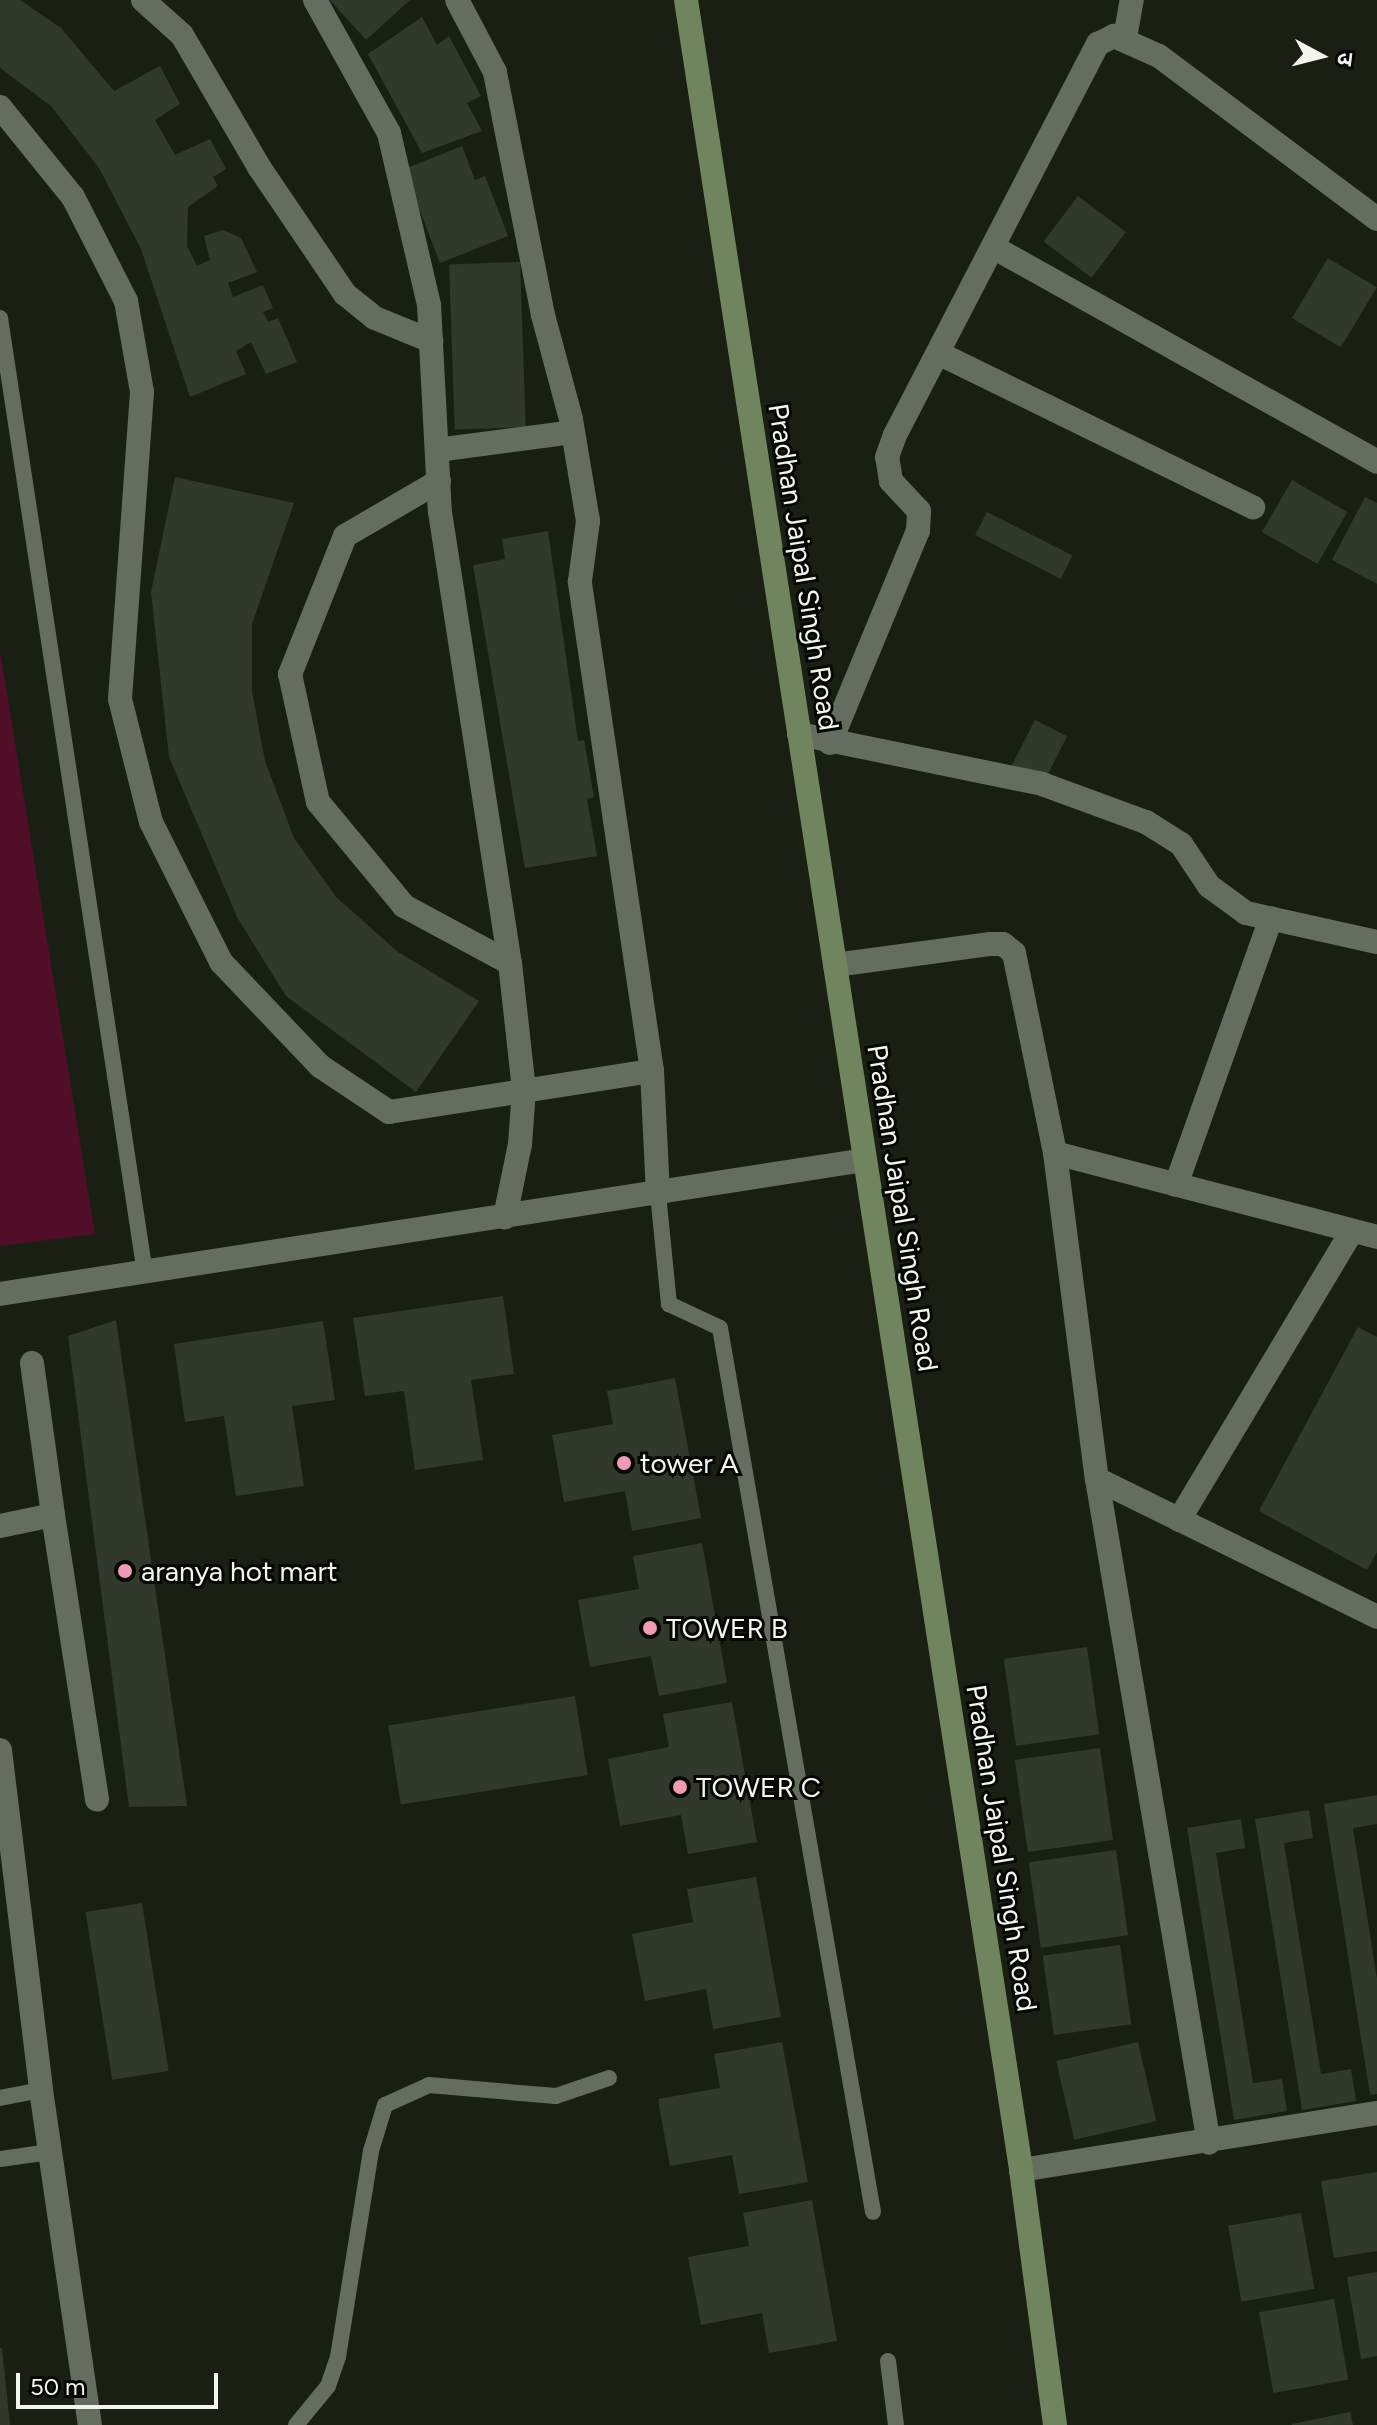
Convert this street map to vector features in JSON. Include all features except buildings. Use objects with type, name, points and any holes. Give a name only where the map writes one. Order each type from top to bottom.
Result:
[{"type":"street","points":[[143,0],[182,35],[259,167],[345,294],[375,318],[431,341]]},
{"type":"street","points":[[315,0],[389,133],[429,305],[439,481],[510,963],[524,1090],[520,1144],[505,1217]]},
{"type":"street","points":[[457,0],[495,72],[543,315],[573,432],[588,521],[580,581],[652,1071],[658,1194]]},
{"type":"street","name":"Pradhan Jaipal Singh Road","points":[[686,0],[1021,2170],[1055,2425]]},
{"type":"street","points":[[1125,38],[1132,0]]},
{"type":"street","points":[[830,743],[918,531],[919,511],[891,481],[887,457],[1098,44],[1114,36],[1125,38],[1159,56],[1377,219]]},
{"type":"street","points":[[0,107],[73,197],[126,301],[142,392],[120,699],[151,822],[221,962],[320,1066],[389,1112],[652,1071]]},
{"type":"street","points":[[993,247],[1377,462]]},
{"type":"street","points":[[938,353],[1253,507]]},
{"type":"street","points":[[437,450],[573,432]]},
{"type":"street","points":[[439,481],[345,536],[290,674],[318,802],[404,906],[510,963]]},
{"type":"street","points":[[799,734],[830,743],[1042,784],[1146,822],[1181,844],[1209,886],[1246,913],[1375,937]]},
{"type":"street","points":[[1176,1185],[1271,918]]},
{"type":"street","points":[[835,965],[991,944],[1008,947],[1014,953],[1055,1153],[1097,1479],[1209,2143]]},
{"type":"street","points":[[1055,1153],[1377,1237]]},
{"type":"street","points":[[0,1294],[865,1160]]},
{"type":"street","points":[[1179,1520],[1352,1231]]},
{"type":"street","points":[[32,1363],[97,1800]]},
{"type":"street","points":[[1097,1479],[1179,1520],[1373,1607]]},
{"type":"street","points":[[0,1526],[53,1515]]},
{"type":"street","points":[[0,1750],[41,2090],[90,2425]]},
{"type":"street","points":[[1021,2170],[1209,2143],[1377,2113]]},
{"type":"lane","points":[[0,318],[145,1273]]},
{"type":"lane","points":[[658,1194],[669,1304],[720,1328],[873,2212]]},
{"type":"lane","points":[[296,2425],[328,2386],[338,2357],[371,2151],[385,2105],[429,2085],[556,2096],[609,2078]]},
{"type":"lane","points":[[0,2098],[41,2090]]},
{"type":"lane","points":[[0,2159],[50,2152]]},
{"type":"lane","points":[[888,2361],[896,2425]]},
{"type":"shaded area","points":[[0,651],[95,1234],[0,1246]]},
{"type":"place","name":"tower A","points":[[624,1463]]},
{"type":"place","name":"aranya hot mart","points":[[125,1571]]},
{"type":"place","name":"TOWER B","points":[[650,1628]]},
{"type":"place","name":"TOWER C","points":[[680,1787]]}]
